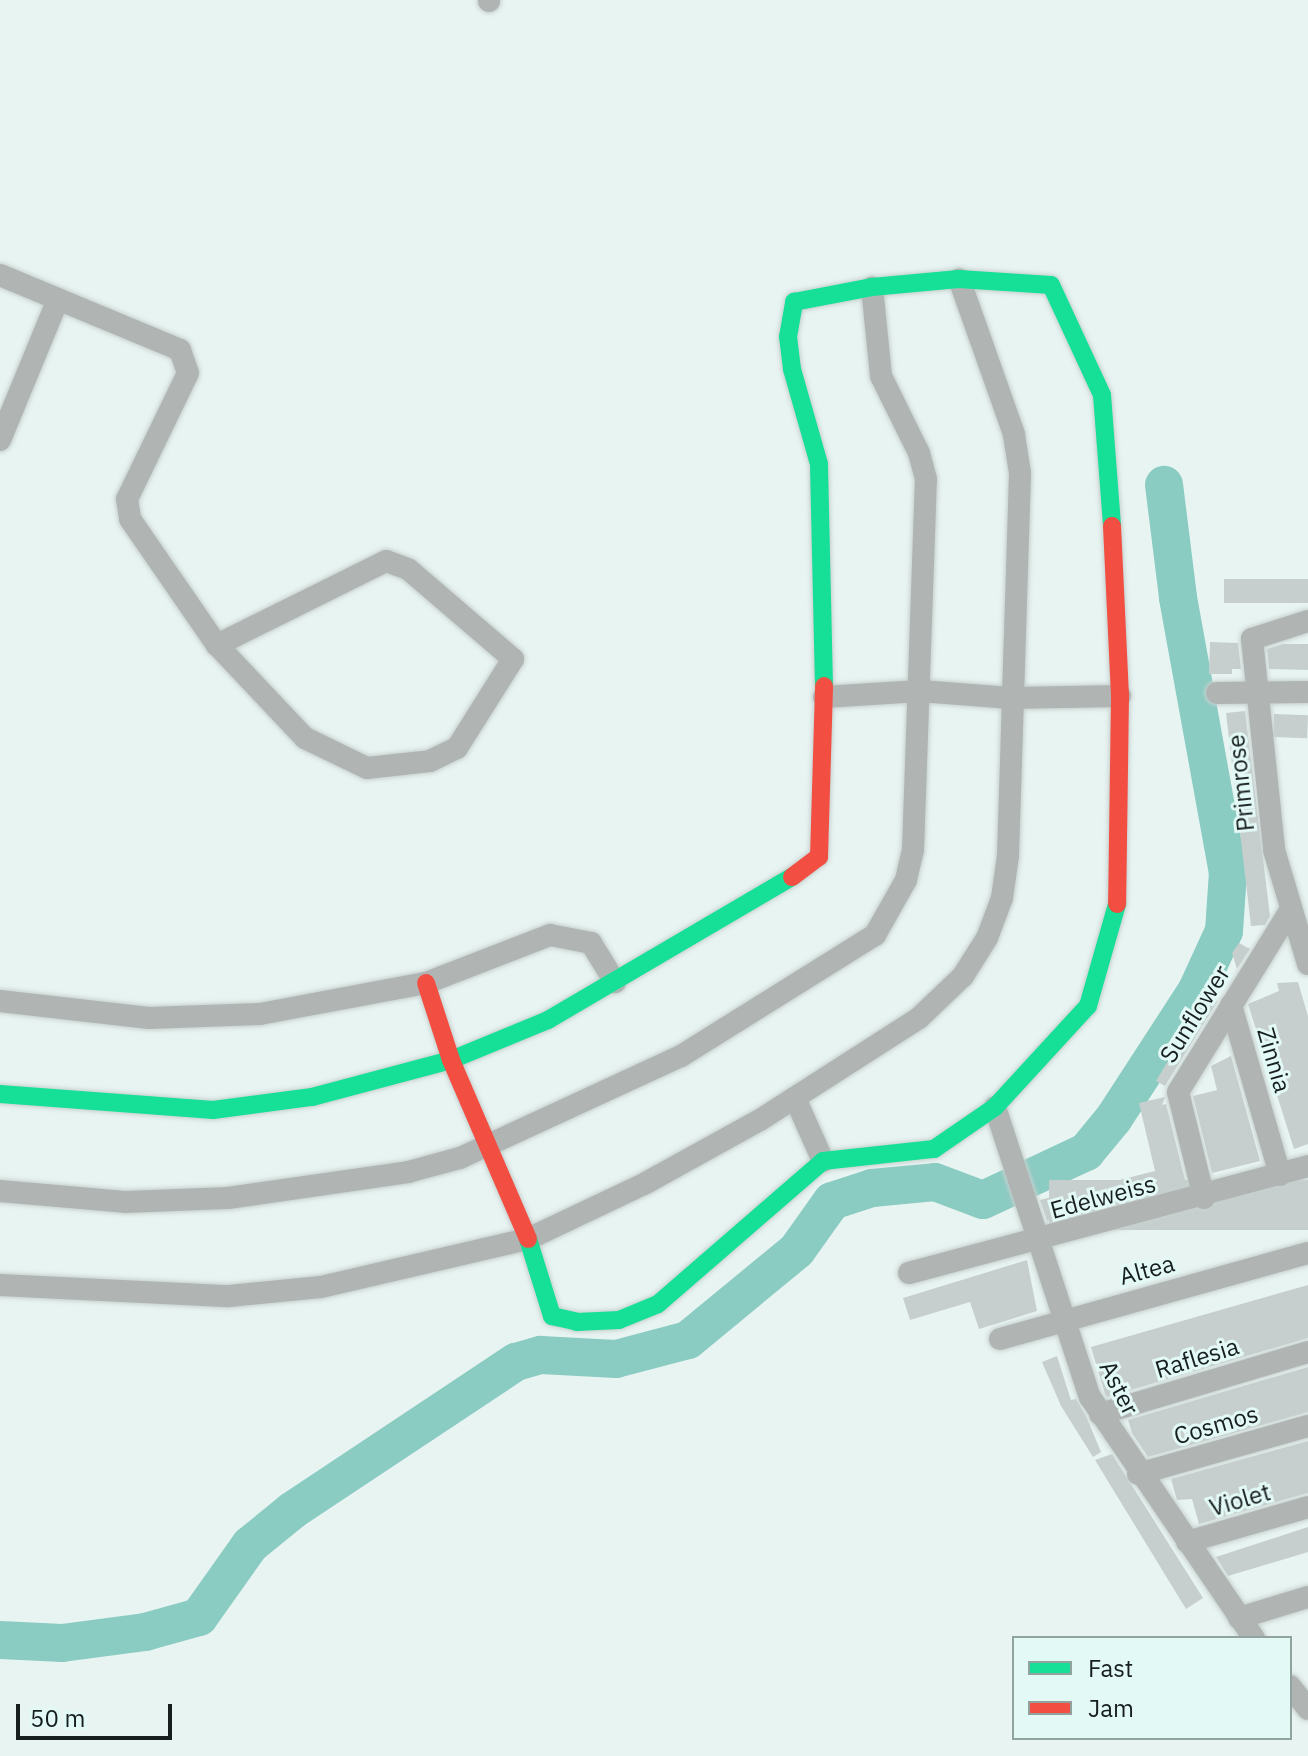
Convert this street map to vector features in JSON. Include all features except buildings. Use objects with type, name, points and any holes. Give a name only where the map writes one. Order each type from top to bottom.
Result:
[{"type":"street","points":[[0,275],[180,350],[188,373],[155,436],[127,510],[217,645],[305,738],[367,768],[430,761],[457,748],[513,659],[408,569],[386,561],[217,645]]},
{"type":"street","points":[[0,1285],[229,1296],[321,1287],[528,1239],[644,1184],[795,1098],[919,1018],[963,976],[987,938],[1002,898],[1008,856],[1020,473],[1014,434],[959,279]]},
{"type":"street","points":[[0,1094],[213,1110],[312,1097],[451,1060],[548,1020],[819,857],[824,697],[819,464],[788,337],[794,302],[872,287],[959,279],[1051,285],[1102,395],[1108,427],[1120,696],[1119,898],[1088,1006],[995,1107],[934,1149],[823,1161],[658,1304],[619,1320],[577,1322],[552,1316],[528,1239],[451,1060],[426,983]]},
{"type":"street","points":[[0,1191],[125,1202],[228,1198],[408,1172],[487,1148],[681,1056],[875,935],[906,880],[913,850],[926,479],[919,453],[881,376],[872,287]]},
{"type":"street","points":[[0,440],[58,299]]},
{"type":"street","name":"Primrose","points":[[1308,621],[1252,639],[1274,850],[1289,912],[1308,964]]},
{"type":"street","points":[[824,697],[920,691],[1011,698],[1120,696]]},
{"type":"street","points":[[1217,693],[1308,692]]},
{"type":"street","name":"Sunflower","points":[[1204,1198],[1178,1092],[1289,912]]},
{"type":"street","points":[[0,1001],[149,1018],[220,1016],[426,983],[550,935],[591,943],[615,982]]},
{"type":"street","name":"Zinnia","points":[[1231,1005],[1280,1175]]},
{"type":"street","points":[[795,1098],[823,1161]]},
{"type":"street","name":"Aster","points":[[995,1107],[1016,1165],[1062,1320],[1100,1414],[1138,1474],[1252,1636]]},
{"type":"street","name":"Edelweiss","points":[[909,1273],[1204,1198],[1308,1166]]},
{"type":"street","name":"Altea","points":[[1000,1339],[1308,1253]]},
{"type":"street","name":"Raflesia","points":[[1100,1414],[1308,1352]]},
{"type":"street","name":"Cosmos","points":[[1138,1474],[1308,1426]]},
{"type":"street","name":"Violet","points":[[1187,1542],[1308,1507]]},
{"type":"street","points":[[1239,1618],[1308,1597]]},
{"type":"street","points":[[1292,1688],[1308,1709]]},
{"type":"waterway","points":[[0,1640],[62,1643],[145,1632],[199,1617],[250,1545],[293,1510],[516,1362],[541,1355],[616,1359],[688,1340],[797,1250],[832,1201],[872,1188],[935,1182],[983,1200],[1086,1152],[1114,1118],[1197,990],[1224,931],[1228,873],[1178,597],[1164,485]]},
{"type":"traffic: fast","points":[[824,686],[819,464],[792,369],[788,337],[794,302],[872,287],[959,279],[1051,285],[1102,395],[1112,526]]},
{"type":"traffic: fast","points":[[0,1094],[213,1110],[312,1097],[451,1060],[548,1020],[792,877]]},
{"type":"traffic: fast","points":[[528,1239],[552,1316],[577,1322],[619,1320],[658,1304],[823,1161],[934,1149],[995,1107],[1088,1006],[1117,904]]},
{"type":"traffic: jam","points":[[1112,526],[1120,696],[1117,904]]},
{"type":"traffic: jam","points":[[792,877],[819,857],[824,686]]},
{"type":"traffic: jam","points":[[426,983],[451,1060],[528,1239]]}]
